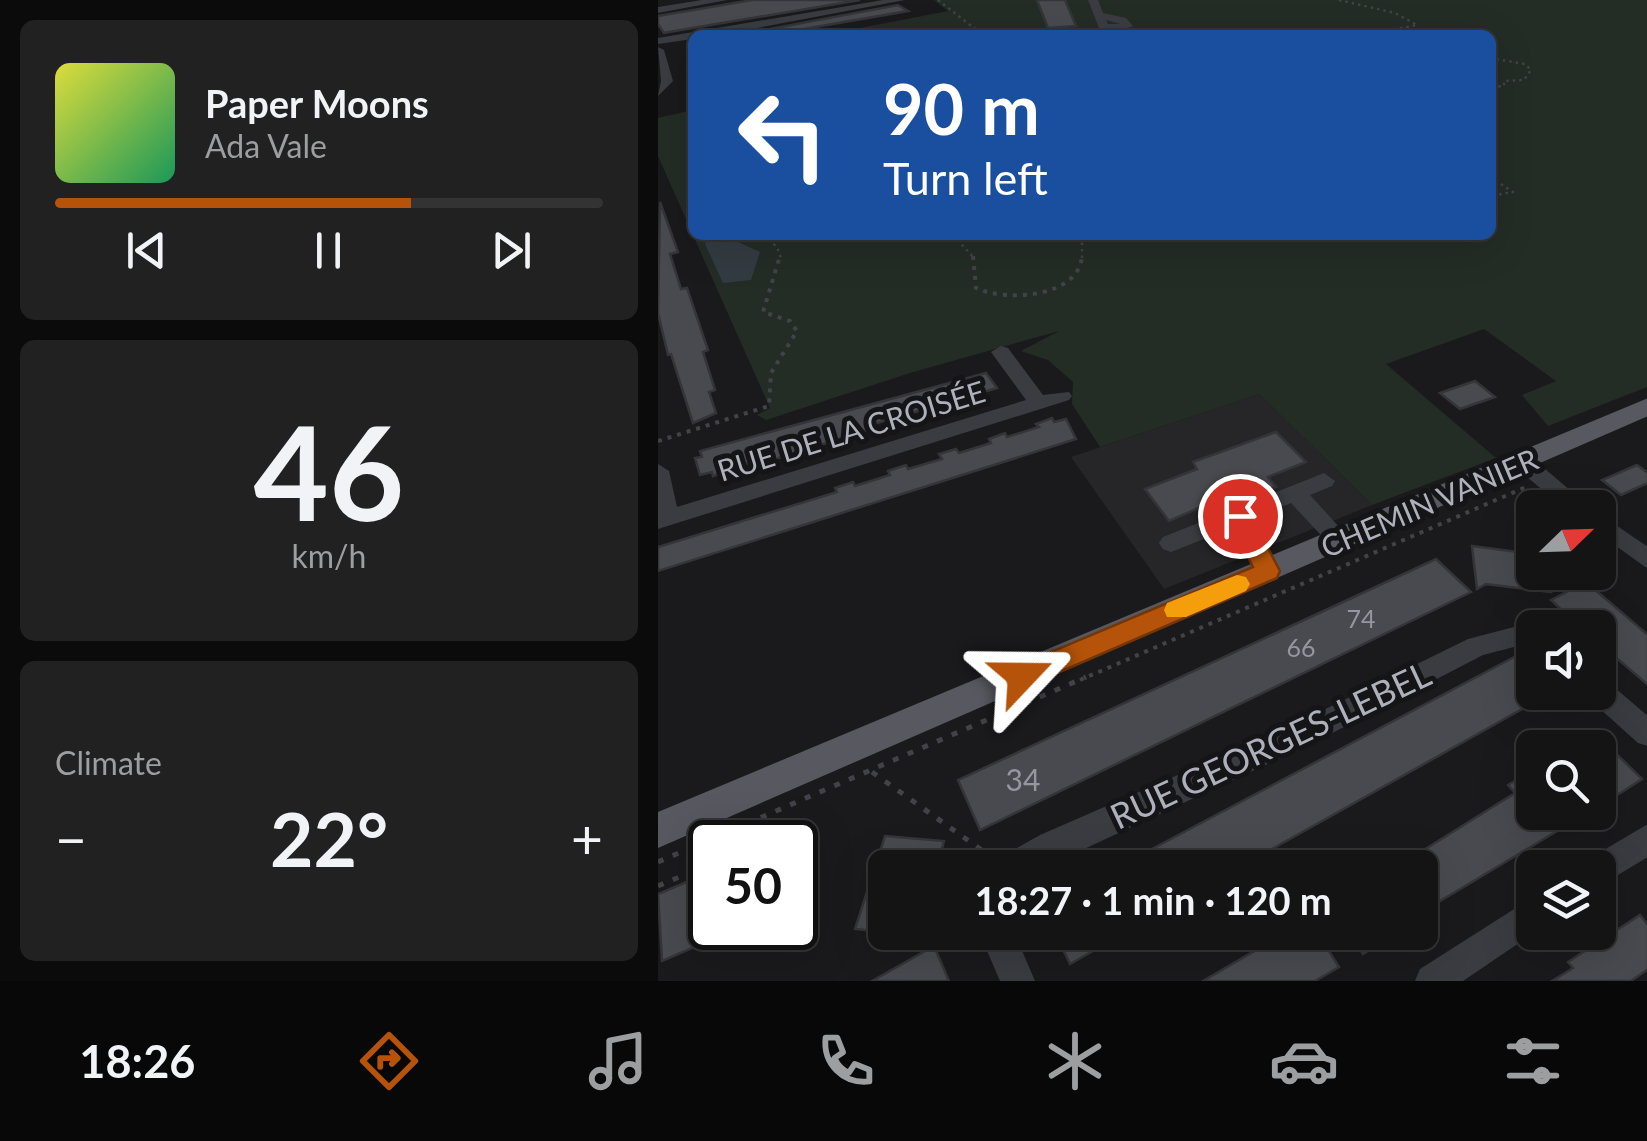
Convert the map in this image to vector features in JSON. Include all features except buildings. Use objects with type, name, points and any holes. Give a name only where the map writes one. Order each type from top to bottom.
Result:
[{"type":"main road","name":"CHEMIN VANIER","points":[[658,830],[1340,540],[1534,470],[1648,406]]},
{"type":"street","points":[[658,10],[722,0]]},
{"type":"street","points":[[730,30],[900,0]]},
{"type":"street","points":[[1093,0],[1102,16]]},
{"type":"street","points":[[1114,0],[1120,12]]},
{"type":"street","points":[[658,42],[688,37]]},
{"type":"street","points":[[658,50],[667,82],[658,92]]},
{"type":"street","points":[[1001,352],[1038,403]]},
{"type":"street","name":"RUE DE LA CROISÉE","points":[[663,520],[1062,396]]},
{"type":"street","points":[[1534,470],[1558,490]]},
{"type":"street","points":[[658,471],[663,520]]},
{"type":"street","points":[[1171,543],[1324,482]]},
{"type":"street","points":[[1295,494],[1340,540]]},
{"type":"street","points":[[1240,516],[1268,571]]},
{"type":"street","points":[[1616,535],[1648,560]]},
{"type":"street","name":"RUE GEORGES-LEBEL","points":[[1039,850],[1305,733],[1477,646],[1516,638]]},
{"type":"street","points":[[1616,706],[1648,734]]},
{"type":"street","points":[[1616,860],[1648,839]]},
{"type":"street","points":[[1432,981],[1516,925]]},
{"type":"street","points":[[1004,950],[1018,981]]},
{"type":"path","points":[[938,0],[977,30]]},
{"type":"path","points":[[1339,0],[1395,13],[1417,24],[1407,30]]},
{"type":"path","points":[[1496,59],[1532,66],[1528,78],[1504,81],[1504,86],[1496,87]]},
{"type":"path","points":[[1496,181],[1513,192],[1496,195]]},
{"type":"path","points":[[658,441],[769,406],[771,373],[797,331],[790,321],[763,312],[782,260],[769,240]]},
{"type":"path","points":[[960,240],[971,248],[977,264],[976,288],[990,295],[1049,290],[1068,282],[1082,264],[1082,240]]},
{"type":"path","points":[[658,862],[871,772],[1534,470]]},
{"type":"path","points":[[871,772],[985,850]]},
{"type":"path","points":[[658,886],[688,873]]},
{"type":"shaded area","points":[[934,0],[1647,0],[1647,387],[1548,426],[1522,395],[1556,381],[1484,329],[1386,364],[1496,458],[1372,505],[1259,394],[1100,447],[1072,404],[1073,382],[1048,360],[1021,351],[1059,331],[910,373],[766,420],[757,415],[770,408],[695,240],[1496,240],[1496,30],[850,30],[948,11]]},
{"type":"shaded area","points":[[688,111],[688,224],[658,156],[658,118]]},
{"type":"shaded area","points":[[707,240],[738,240],[760,252],[751,280],[723,283],[705,244]]},
{"type":"shaded area","points":[[1259,394],[1372,505],[1164,589],[1071,457]]},
{"type":"slow traffic","points":[[1177,610],[1237,584]]},
{"type":"route","points":[[1022,676],[1268,571],[1240,516]]}]
